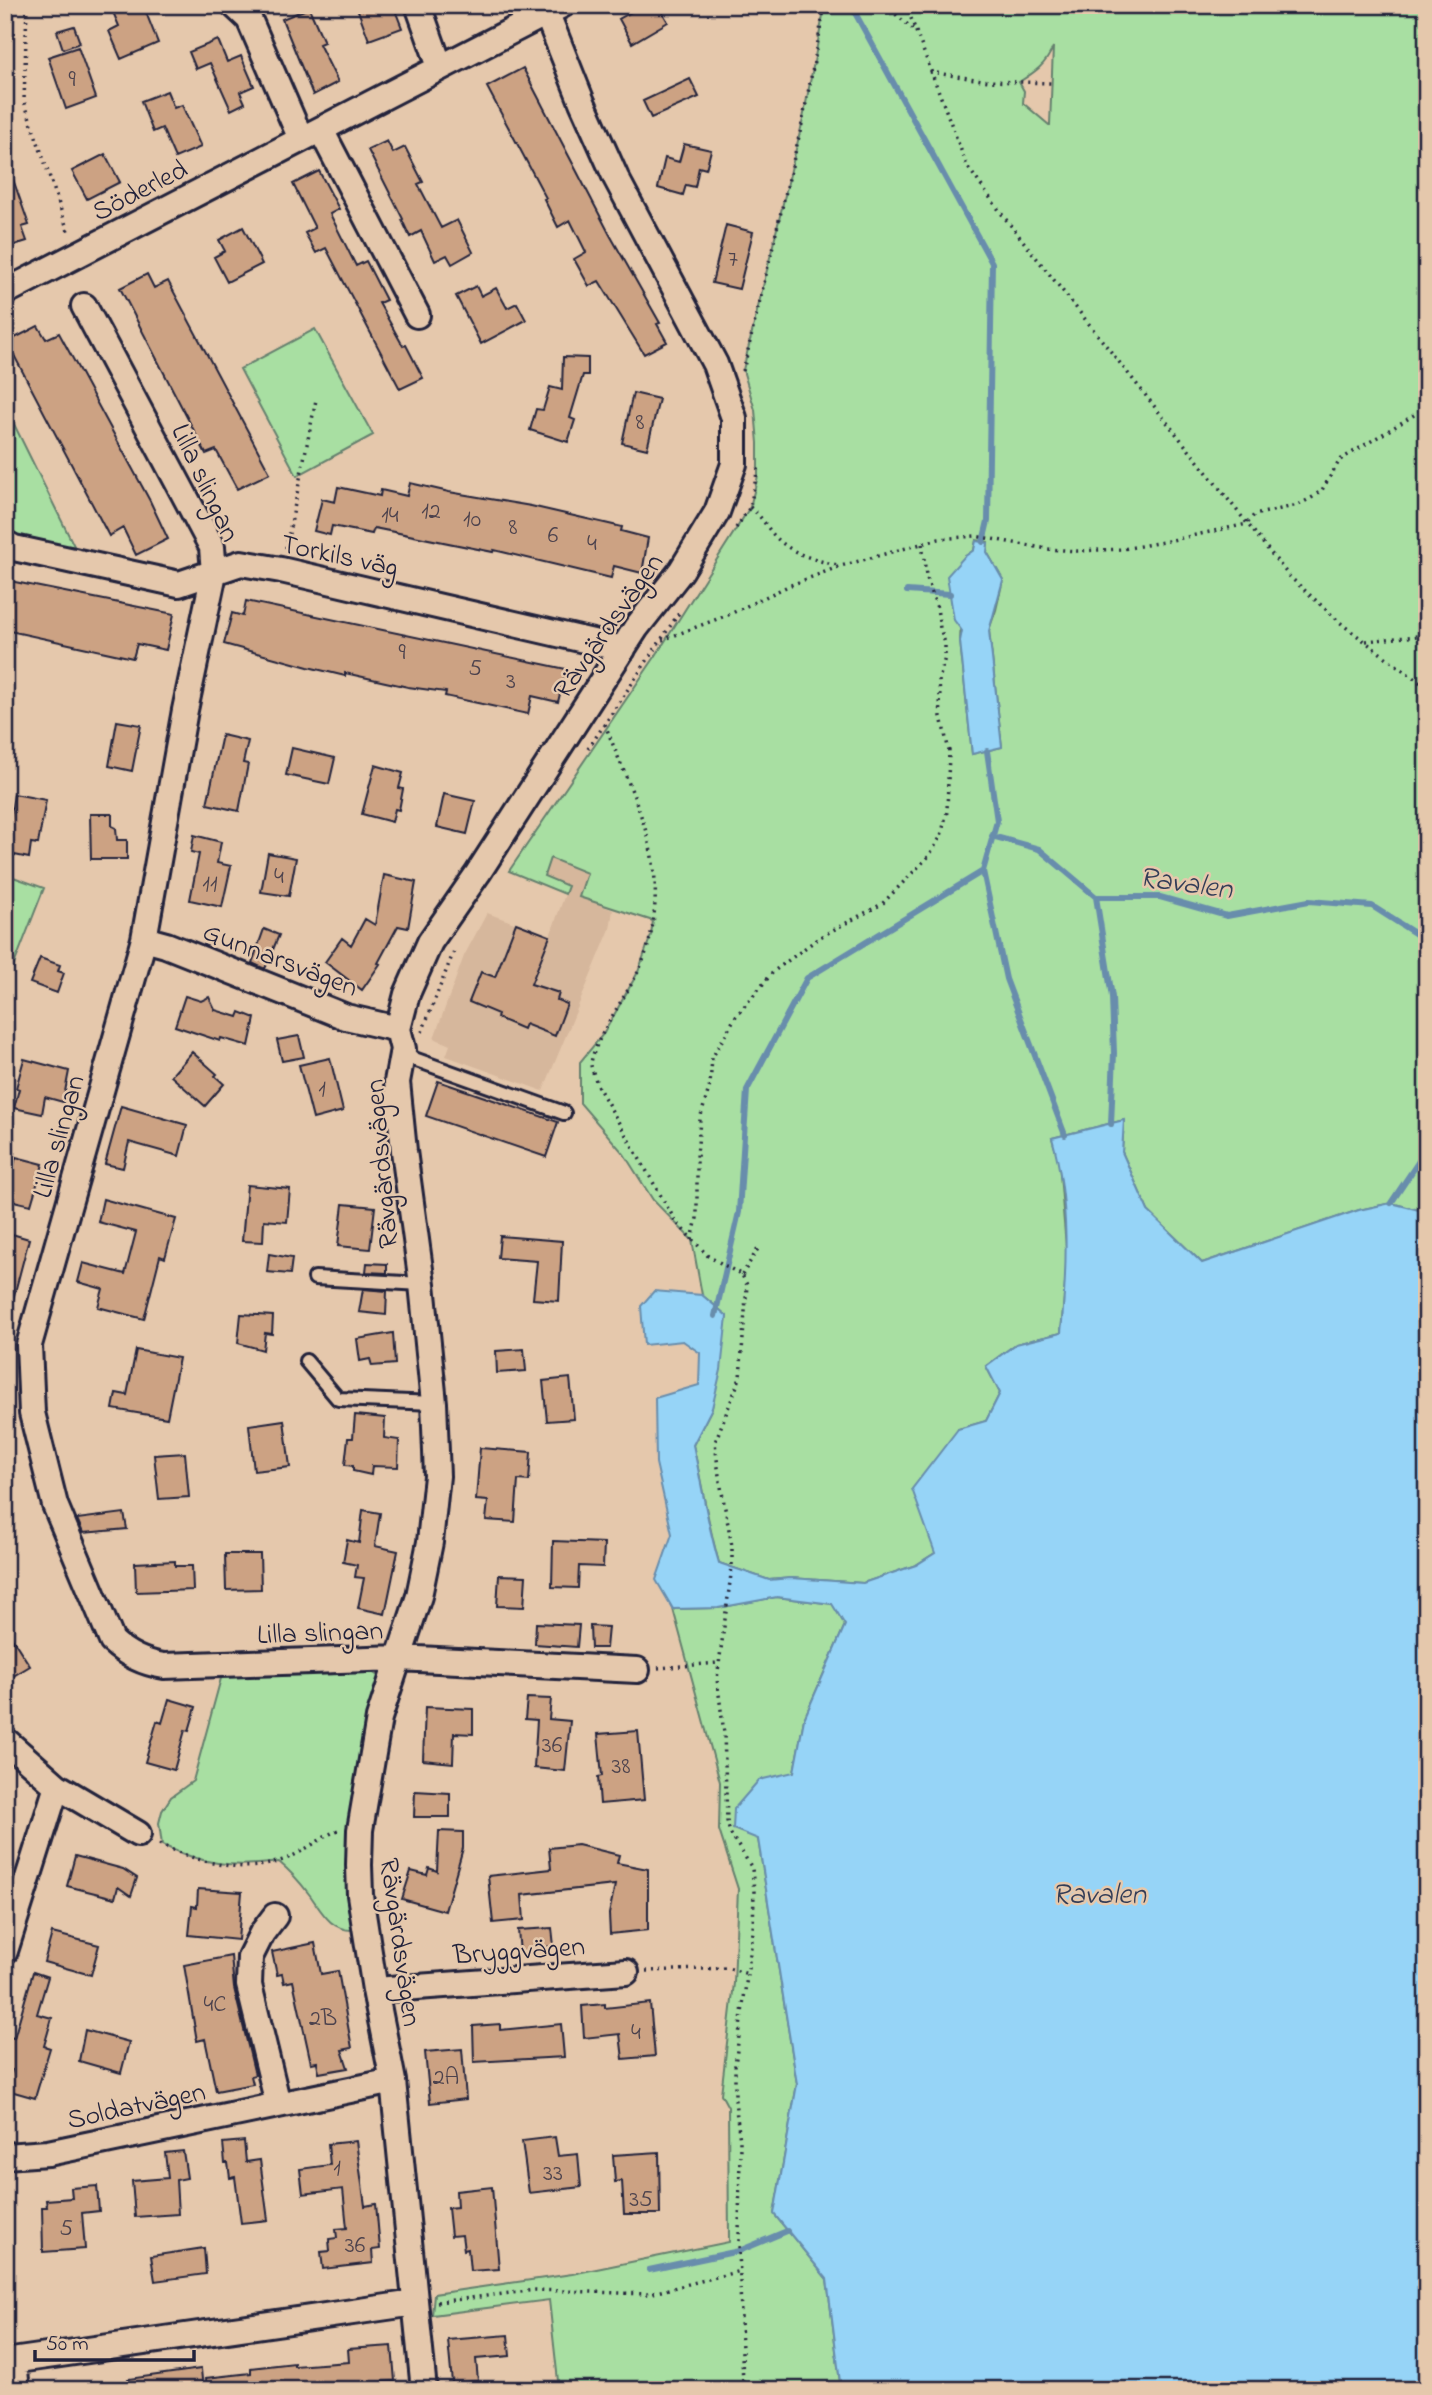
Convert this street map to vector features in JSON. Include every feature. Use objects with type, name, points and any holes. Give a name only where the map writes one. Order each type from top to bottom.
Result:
[{"type":"street","points":[[234,5],[248,19],[311,134],[417,315]]},
{"type":"street","points":[[418,5],[440,67]]},
{"type":"street","name":"Söderled","points":[[5,292],[555,9]]},
{"type":"street","name":"Rävgärdsvägen","points":[[424,2390],[424,2302],[393,2081],[360,1895],[360,1830],[379,1717],[419,1596],[430,1542],[437,1476],[434,1403],[422,1284],[397,1082],[407,994],[430,942],[478,873],[636,628],[681,571],[717,512],[734,464],[734,418],[715,364],[616,178],[582,102],[555,9]]},
{"type":"street","name":"Lilla slingan","points":[[84,306],[212,547],[214,573],[185,710],[144,939],[29,1345],[32,1413],[55,1504],[112,1641],[123,1651],[150,1664],[164,1667],[398,1658],[637,1670]]},
{"type":"street","name":"Torkils väg","points":[[5,543],[14,548],[179,584],[241,563],[623,649]]},
{"type":"street","name":"Gunnarsvägen","points":[[144,939],[166,944],[400,1039]]},
{"type":"street","points":[[5,1740],[57,1786],[138,1835]]},
{"type":"street","points":[[5,1951],[57,1786]]},
{"type":"street","points":[[275,1916],[262,1933],[250,1957],[249,1985],[278,2104]]},
{"type":"street","name":"Bryggvägen","points":[[375,1990],[626,1972]]},
{"type":"street","name":"Soldatvägen","points":[[5,2156],[48,2153],[393,2081]]},
{"type":"street","points":[[17,2390],[10,2362],[424,2302]]},
{"type":"lane","points":[[400,1039],[414,1059],[564,1113]]},
{"type":"lane","points":[[315,1278],[422,1284]]},
{"type":"lane","points":[[306,1361],[338,1399],[434,1403]]},
{"type":"path","points":[[27,5],[24,101],[69,236],[78,254]]},
{"type":"path","points":[[745,382],[743,370],[802,124],[825,5]]},
{"type":"path","points":[[885,5],[917,33]]},
{"type":"path","points":[[906,5],[967,166],[1004,217],[1247,524],[1303,590],[1364,641],[1427,688]]},
{"type":"path","points":[[930,72],[988,81],[1052,83]]},
{"type":"path","points":[[281,570],[316,400]]},
{"type":"path","points":[[661,640],[728,615],[788,586],[841,566],[922,543],[975,536],[1048,549],[1089,551],[1163,542],[1247,524],[1254,515],[1297,505],[1313,497],[1322,490],[1340,460],[1419,412],[1427,404]]},
{"type":"path","points":[[730,538],[750,507],[758,465]]},
{"type":"path","points":[[750,507],[760,515],[782,544],[799,554],[841,566]]},
{"type":"path","points":[[692,1240],[698,1218],[697,1157],[700,1119],[710,1085],[712,1058],[736,1016],[774,971],[820,937],[881,904],[929,856],[941,836],[947,812],[949,751],[941,717],[939,680],[945,657],[945,643],[926,576],[922,543]]},
{"type":"path","points":[[582,757],[684,606]]},
{"type":"path","points":[[1364,641],[1427,635]]},
{"type":"path","points":[[605,724],[642,821],[655,876],[655,903],[651,935],[639,971],[594,1054],[592,1065],[597,1085],[676,1222],[708,1256],[742,1275],[747,1285],[740,1378],[715,1442],[732,1546],[717,1679],[723,1732],[727,1821],[730,1833],[751,1868],[754,1892],[748,1974],[735,2065],[735,2101],[740,2140],[739,2245],[743,2390]]},
{"type":"path","points":[[400,1039],[420,1036],[440,982],[460,940]]},
{"type":"path","points":[[742,1275],[759,1247]]},
{"type":"path","points":[[637,1670],[718,1663]]},
{"type":"path","points":[[138,1835],[184,1856],[211,1864],[251,1866],[279,1862],[337,1830],[360,1830]]},
{"type":"path","points":[[626,1972],[728,1968],[748,1974]]},
{"type":"path","points":[[424,2302],[536,2291],[649,2294],[740,2271]]},
{"type":"shaded area","points":[[550,857],[587,873],[579,897],[613,910],[610,929],[543,1091],[446,1056],[450,1045],[434,1038],[464,956],[487,913],[550,936],[568,886],[544,877]]},
{"type":"green space","points":[[825,5],[1427,5],[1427,918],[1423,921],[1427,930],[1427,1212],[1391,1203],[1359,1210],[1202,1263],[1148,1211],[1122,1152],[1124,1120],[1052,1138],[1059,1162],[1067,1259],[1061,1333],[1016,1344],[986,1366],[1000,1393],[986,1421],[958,1429],[935,1553],[916,1565],[863,1583],[791,1578],[769,1580],[719,1563],[693,1445],[712,1408],[727,1316],[702,1295],[692,1240],[653,1200],[624,1154],[580,1103],[580,1062],[604,1033],[638,972],[653,921],[579,897],[587,873],[550,858],[544,876],[568,886],[565,894],[509,871],[655,657],[750,507],[758,476],[758,443],[755,410],[743,370],[802,124]],"holes":[[[1053,47],[1050,125],[1049,125],[1023,103],[1024,91],[1019,82],[1039,68]],[[976,540],[988,542],[987,552],[1003,580],[989,630],[1002,747],[972,754],[960,641],[964,557],[974,550]]]},
{"type":"green space","points":[[315,329],[373,435],[297,476],[240,369]]},
{"type":"green space","points":[[5,406],[80,558],[12,535],[5,526]]},
{"type":"green space","points":[[5,874],[44,888],[5,988]]},
{"type":"green space","points":[[776,1597],[833,1604],[845,1625],[804,1719],[794,1772],[758,1839],[797,2084],[774,2214],[827,2279],[841,2390],[559,2390],[549,2300],[432,2315],[434,2294],[572,2274],[729,2242],[728,2107],[721,2094],[734,1983],[738,1889],[719,1830],[720,1782],[673,1609],[718,1608]]},
{"type":"green space","points":[[366,1668],[378,1676],[378,1687],[375,1709],[358,1764],[352,1805],[354,1930],[332,1923],[279,1862],[247,1865],[219,1863],[192,1857],[162,1845],[159,1823],[162,1811],[171,1797],[193,1781],[223,1671]]},
{"type":"water","points":[[976,541],[988,543],[987,552],[1003,580],[989,631],[1002,747],[972,754],[960,641],[962,631],[954,620],[947,576],[974,550]]},
{"type":"water","name":"Ravalen","points":[[1124,1120],[1122,1152],[1148,1211],[1202,1263],[1359,1210],[1391,1203],[1427,1212],[1427,2390],[841,2390],[827,2279],[774,2214],[797,2084],[758,1839],[733,1829],[734,1809],[759,1780],[794,1772],[804,1719],[845,1625],[832,1604],[777,1597],[718,1608],[673,1609],[656,1580],[672,1534],[656,1463],[655,1398],[699,1385],[700,1353],[683,1341],[644,1345],[641,1306],[654,1291],[702,1295],[727,1316],[721,1370],[712,1408],[693,1445],[719,1563],[769,1580],[791,1578],[863,1583],[916,1565],[935,1553],[912,1489],[958,1429],[986,1421],[1000,1393],[986,1366],[1016,1344],[1061,1333],[1065,1284],[1064,1211],[1052,1138]]},
{"type":"building","points":[[110,5],[143,5],[158,43],[121,59],[109,31],[119,26]]},
{"type":"building","points":[[356,5],[393,5],[402,28],[369,40]]},
{"type":"building","points":[[644,5],[658,5],[668,22],[632,43],[619,19]]},
{"type":"building","points":[[309,8],[324,42],[319,44],[338,82],[313,95],[282,19]]},
{"type":"building","points":[[74,26],[80,43],[63,49],[57,31]]},
{"type":"building","points":[[218,40],[227,62],[241,56],[254,86],[240,92],[245,103],[231,110],[210,63],[196,69],[189,52]]},
{"type":"building","points":[[78,47],[96,98],[66,109],[48,57]]},
{"type":"building","points":[[523,68],[610,235],[660,323],[657,324],[667,342],[644,354],[599,281],[589,286],[574,259],[586,252],[570,220],[558,227],[544,199],[546,198],[487,87]]},
{"type":"building","points":[[690,79],[699,97],[651,118],[643,101]]},
{"type":"building","points":[[167,91],[174,108],[182,105],[201,147],[175,158],[162,128],[153,132],[141,101]]},
{"type":"building","points":[[387,141],[393,153],[405,147],[423,182],[418,184],[441,228],[457,220],[473,252],[452,264],[447,255],[435,261],[421,231],[410,237],[368,150]]},
{"type":"building","points":[[684,144],[711,150],[706,169],[699,167],[695,187],[686,185],[683,195],[658,188],[665,158],[679,162]]},
{"type":"building","points":[[105,154],[120,182],[87,199],[72,171]]},
{"type":"building","points":[[5,165],[8,165],[29,225],[22,227],[27,241],[5,248]]},
{"type":"building","points":[[319,171],[339,209],[330,214],[356,266],[366,261],[386,300],[379,303],[423,378],[400,389],[326,248],[316,253],[305,233],[315,228],[293,184]]},
{"type":"building","points":[[726,225],[753,232],[739,289],[712,283]]},
{"type":"building","points":[[243,227],[262,264],[227,282],[214,257],[225,251],[219,240]]},
{"type":"building","points":[[147,274],[154,288],[168,281],[270,473],[237,489],[216,450],[206,454],[120,288]]},
{"type":"building","points":[[476,286],[481,296],[496,288],[507,308],[517,303],[526,320],[481,344],[456,296]]},
{"type":"building","points":[[38,326],[46,339],[59,333],[168,539],[136,555],[123,528],[109,536],[7,342]]},
{"type":"building","points":[[563,357],[588,358],[588,375],[583,375],[570,418],[575,420],[568,442],[530,430],[536,409],[543,410],[550,387],[562,390]]},
{"type":"building","points":[[633,393],[659,399],[647,449],[622,443]]},
{"type":"building","points":[[410,483],[622,527],[621,531],[648,538],[642,573],[614,566],[611,578],[494,550],[493,552],[374,528],[372,534],[332,526],[330,535],[314,531],[322,499],[335,502],[338,487],[380,496],[381,490],[407,496]]},
{"type":"building","points":[[5,580],[174,614],[166,650],[137,644],[133,658],[5,630]]},
{"type":"building","points":[[246,601],[566,669],[558,702],[532,696],[528,714],[445,696],[446,692],[408,687],[345,673],[345,676],[224,644],[232,613],[243,616]]},
{"type":"building","points":[[117,721],[141,725],[132,771],[109,766]]},
{"type":"building","points":[[222,735],[248,741],[243,763],[248,764],[239,811],[207,804]]},
{"type":"building","points":[[292,748],[335,758],[329,784],[286,775]]},
{"type":"building","points":[[375,765],[403,773],[399,788],[403,789],[399,810],[395,809],[392,822],[362,814]]},
{"type":"building","points":[[14,794],[46,800],[38,844],[31,843],[29,858],[5,853]]},
{"type":"building","points":[[444,794],[475,801],[467,834],[437,827]]},
{"type":"building","points":[[90,814],[112,814],[112,826],[116,828],[117,840],[127,840],[127,859],[91,859]]},
{"type":"building","points":[[194,835],[221,842],[217,863],[231,866],[222,907],[190,900],[199,854],[191,852]]},
{"type":"building","points":[[268,853],[296,858],[289,896],[261,892]]},
{"type":"building","points":[[384,875],[416,882],[408,928],[398,926],[378,963],[380,964],[362,990],[325,962],[342,938],[351,945],[365,919],[375,925]]},
{"type":"building","points":[[516,923],[550,936],[531,984],[559,993],[557,1000],[567,1004],[555,1036],[525,1024],[523,1029],[497,1018],[498,1014],[469,1002],[481,972],[495,977]]},
{"type":"building","points":[[264,929],[279,935],[265,969],[252,963]]},
{"type":"building","points":[[40,958],[60,965],[58,971],[64,973],[57,993],[30,983]]},
{"type":"building","points":[[185,996],[201,1001],[209,997],[215,1010],[238,1017],[240,1012],[255,1018],[249,1046],[221,1038],[220,1041],[175,1026]]},
{"type":"building","points":[[299,1036],[304,1057],[282,1061],[277,1040]]},
{"type":"building","points":[[192,1052],[217,1074],[215,1076],[224,1084],[205,1106],[171,1076]]},
{"type":"building","points":[[330,1058],[343,1111],[313,1119],[299,1065]]},
{"type":"building","points":[[24,1059],[69,1071],[63,1102],[45,1097],[42,1114],[14,1108]]},
{"type":"building","points":[[438,1081],[558,1122],[546,1157],[426,1116]]},
{"type":"building","points":[[121,1106],[187,1125],[179,1156],[129,1142],[123,1168],[105,1164]]},
{"type":"building","points":[[16,1157],[43,1164],[31,1205],[5,1199]]},
{"type":"building","points":[[247,1185],[290,1189],[287,1222],[264,1220],[263,1242],[242,1241]]},
{"type":"building","points":[[103,1199],[176,1219],[165,1258],[160,1256],[144,1319],[98,1307],[103,1289],[78,1282],[83,1263],[125,1274],[136,1232],[98,1222]]},
{"type":"building","points":[[343,1204],[375,1207],[370,1249],[338,1246]]},
{"type":"building","points":[[5,1232],[29,1239],[11,1307],[5,1306]]},
{"type":"building","points":[[500,1236],[562,1241],[559,1301],[533,1299],[537,1261],[498,1258]]},
{"type":"building","points":[[269,1254],[292,1258],[290,1274],[267,1272]]},
{"type":"building","points":[[367,1263],[387,1264],[387,1273],[366,1272]]},
{"type":"building","points":[[363,1289],[387,1291],[386,1315],[359,1312]]},
{"type":"building","points":[[241,1314],[273,1316],[272,1334],[265,1333],[263,1350],[238,1343]]},
{"type":"building","points":[[393,1333],[395,1364],[372,1366],[370,1359],[360,1361],[357,1339]]},
{"type":"building","points":[[524,1349],[526,1371],[497,1373],[496,1351]]},
{"type":"building","points":[[136,1350],[179,1358],[167,1418],[113,1409],[116,1393],[127,1395]]},
{"type":"building","points":[[570,1378],[574,1419],[547,1421],[543,1381]]},
{"type":"building","points":[[355,1415],[385,1418],[384,1438],[399,1440],[398,1467],[372,1466],[371,1475],[353,1471],[353,1466],[345,1465],[348,1438],[353,1438]]},
{"type":"building","points":[[284,1420],[290,1467],[254,1471],[249,1425]]},
{"type":"building","points":[[480,1448],[531,1452],[529,1481],[518,1480],[515,1522],[486,1520],[488,1501],[476,1500]]},
{"type":"building","points":[[185,1453],[189,1497],[159,1499],[154,1455]]},
{"type":"building","points":[[363,1510],[380,1513],[375,1546],[398,1551],[385,1614],[358,1608],[364,1578],[355,1577],[357,1565],[343,1562],[347,1540],[359,1543]]},
{"type":"building","points":[[124,1513],[127,1529],[83,1533],[77,1519]]},
{"type":"building","points":[[553,1541],[604,1543],[603,1567],[579,1566],[578,1588],[552,1587]]},
{"type":"building","points":[[225,1554],[260,1554],[261,1589],[226,1590]]},
{"type":"building","points":[[175,1561],[175,1566],[192,1566],[193,1590],[136,1592],[135,1563]]},
{"type":"building","points":[[499,1575],[526,1576],[524,1607],[497,1606]]},
{"type":"building","points":[[536,1623],[579,1625],[577,1647],[535,1644]]},
{"type":"building","points":[[590,1626],[608,1627],[606,1648],[591,1648]]},
{"type":"building","points":[[5,1627],[30,1666],[5,1681]]},
{"type":"building","points":[[527,1698],[551,1699],[549,1719],[570,1721],[565,1771],[534,1768],[537,1720],[525,1719]]},
{"type":"building","points":[[169,1699],[196,1707],[189,1731],[185,1730],[174,1770],[145,1762],[157,1721],[162,1723]]},
{"type":"building","points":[[425,1707],[473,1709],[473,1734],[454,1733],[453,1763],[423,1760]]},
{"type":"building","points":[[638,1731],[644,1800],[600,1804],[598,1777],[602,1776],[598,1734]]},
{"type":"building","points":[[415,1791],[450,1793],[450,1817],[414,1817]]},
{"type":"building","points":[[439,1831],[463,1832],[463,1848],[445,1911],[402,1899],[411,1871],[427,1875],[429,1868],[437,1871]]},
{"type":"building","points":[[578,1845],[619,1855],[617,1863],[648,1869],[648,1930],[610,1934],[609,1914],[615,1885],[522,1895],[524,1920],[493,1923],[488,1876],[551,1869],[549,1848]]},
{"type":"building","points":[[75,1856],[123,1869],[137,1878],[131,1896],[118,1887],[115,1898],[67,1886]]},
{"type":"building","points":[[198,1889],[242,1892],[238,1940],[189,1935],[192,1906],[197,1907]]},
{"type":"building","points":[[552,1928],[554,1946],[520,1953],[518,1930]]},
{"type":"building","points":[[52,1933],[99,1945],[91,1975],[44,1962]]},
{"type":"building","points":[[315,1943],[321,1974],[338,1971],[352,2048],[342,2050],[348,2068],[319,2073],[317,2062],[311,2063],[293,1981],[284,1983],[282,1974],[277,1975],[272,1952]]},
{"type":"building","points":[[231,1956],[234,1988],[255,2075],[251,2076],[253,2084],[216,2091],[205,2039],[197,2041],[184,1965]]},
{"type":"building","points":[[33,1972],[48,1977],[37,2014],[52,2018],[44,2046],[50,2048],[35,2098],[7,2090],[12,2070],[5,2068],[5,2036],[14,2038]]},
{"type":"building","points":[[650,2003],[655,2056],[623,2059],[620,2034],[584,2038],[582,2006],[605,2004],[605,2008]]},
{"type":"building","points":[[500,2024],[500,2030],[561,2024],[564,2057],[474,2062],[473,2026]]},
{"type":"building","points":[[85,2030],[129,2042],[121,2073],[79,2061]]},
{"type":"building","points":[[462,2049],[466,2099],[430,2103],[425,2052]]},
{"type":"building","points":[[555,2137],[558,2156],[578,2154],[581,2187],[529,2193],[522,2141]]},
{"type":"building","points":[[244,2141],[246,2162],[260,2160],[268,2220],[241,2223],[235,2177],[230,2178],[223,2143]]},
{"type":"building","points":[[356,2141],[365,2206],[376,2204],[380,2249],[372,2250],[373,2263],[323,2269],[321,2252],[330,2251],[329,2239],[337,2238],[336,2229],[347,2228],[343,2189],[303,2194],[300,2169],[330,2165],[328,2144]]},
{"type":"building","points":[[183,2151],[187,2178],[176,2180],[178,2214],[135,2217],[132,2181],[168,2178],[165,2153]]},
{"type":"building","points":[[659,2152],[660,2214],[624,2214],[622,2181],[615,2182],[613,2155]]},
{"type":"building","points":[[97,2186],[99,2211],[82,2213],[85,2249],[43,2252],[42,2207],[47,2207],[46,2200],[72,2198],[71,2188]]},
{"type":"building","points":[[492,2187],[499,2269],[470,2271],[468,2249],[464,2250],[462,2235],[451,2236],[448,2208],[457,2207],[456,2191]]},
{"type":"building","points":[[204,2248],[206,2274],[155,2281],[151,2256]]},
{"type":"building","points":[[508,2335],[510,2356],[476,2359],[478,2381],[452,2383],[448,2340]]},
{"type":"building","points":[[392,2346],[395,2381],[289,2390],[207,2390],[206,2378],[251,2373],[251,2368],[294,2363],[294,2366],[349,2362],[348,2349]]},
{"type":"building","points":[[201,2369],[203,2390],[129,2390],[128,2379]]},
{"type":"waterway","points":[[854,11],[992,263],[988,521],[983,542]]},
{"type":"waterway","points":[[907,591],[950,594]]},
{"type":"waterway","points":[[715,1316],[739,1212],[747,1090],[807,978],[983,871],[997,821],[987,751]]},
{"type":"waterway","name":"Ravalen","points":[[992,836],[1039,849],[1096,897],[1160,897],[1227,916],[1309,901],[1372,906],[1427,941]]},
{"type":"waterway","name":"Ravalen","points":[[983,871],[1006,979],[1065,1135]]},
{"type":"waterway","name":"Ravalen","points":[[1096,897],[1112,997],[1114,1053],[1111,1124]]},
{"type":"waterway","name":"Ravalen","points":[[1391,1203],[1427,1149]]},
{"type":"waterway","points":[[649,2270],[739,2251],[787,2231]]}]
